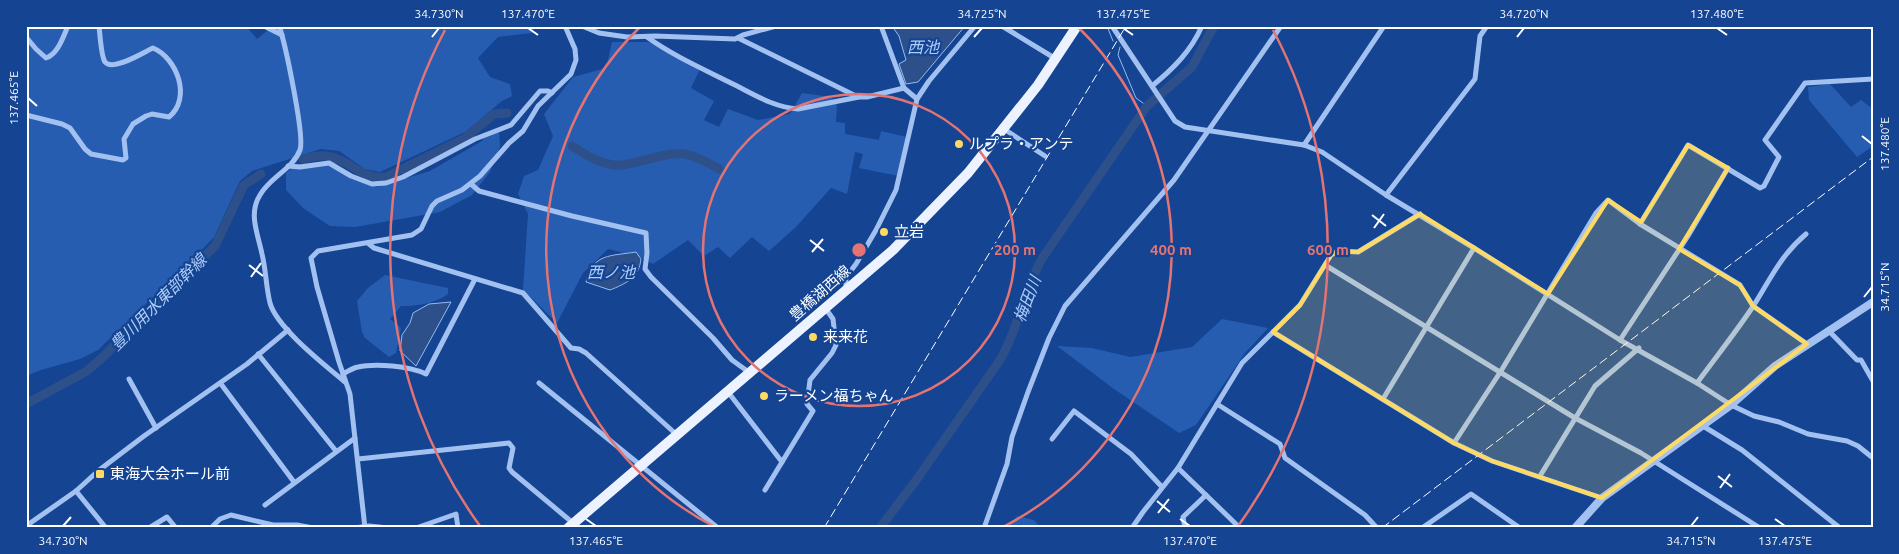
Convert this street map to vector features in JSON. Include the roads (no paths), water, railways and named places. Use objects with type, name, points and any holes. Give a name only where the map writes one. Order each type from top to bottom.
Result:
[{"type":"main road","name":"豊橋湖西線","points":[[574,526],[846,292],[934,210],[968,173],[1038,86],[1077,26]]},
{"type":"street","points":[[26,36],[46,58],[55,52],[68,26]]},
{"type":"street","points":[[26,115],[62,124],[70,128],[85,149],[91,154],[123,160],[126,158],[125,135],[133,124],[152,114],[169,117],[172,114],[180,96],[180,87],[178,77],[169,60],[159,50],[153,48],[123,63],[109,65],[104,61],[99,26]]},
{"type":"street","points":[[264,26],[282,36]]},
{"type":"street","points":[[279,26],[288,56],[301,138],[300,149],[288,166],[260,194],[255,206],[254,227],[262,254],[271,305],[288,330],[346,383]]},
{"type":"street","points":[[365,528],[350,394],[317,287],[311,258],[318,251],[369,244],[412,235],[421,229],[437,200],[471,184],[480,176],[509,143],[523,131],[538,106],[571,74],[576,60],[575,48],[565,26]]},
{"type":"street","points":[[582,26],[599,33],[627,37],[738,38],[858,97]]},
{"type":"street","points":[[738,38],[744,34],[776,26]]},
{"type":"street","points":[[881,26],[904,88],[917,99]]},
{"type":"street","points":[[846,292],[846,277],[876,230],[896,190],[917,99],[929,80],[975,26]]},
{"type":"street","points":[[1002,26],[1056,59]]},
{"type":"street","points":[[1112,26],[1175,121],[1185,126],[1210,131],[1304,145],[1334,159],[1386,195],[1420,214],[1620,340],[1639,348],[1731,405],[1754,416],[1780,422],[1808,434],[1848,441],[1873,458]]},
{"type":"street","points":[[1153,87],[1185,56],[1202,26]]},
{"type":"street","points":[[984,528],[1007,464],[1012,437],[1028,392],[1049,338],[1065,306],[1174,180],[1210,131],[1281,26]]},
{"type":"street","points":[[1304,145],[1384,26]]},
{"type":"street","points":[[1386,195],[1475,79],[1480,36],[1487,26]]},
{"type":"street","points":[[646,37],[691,63],[772,104],[798,109],[858,97],[867,97],[904,88]]},
{"type":"street","points":[[1640,224],[1688,145],[1760,188],[1764,186],[1779,157],[1765,140],[1805,83],[1873,79]]},
{"type":"street","points":[[288,166],[300,167],[329,163],[352,176],[372,184],[386,183],[403,177],[475,139],[511,125],[540,91],[552,93]]},
{"type":"street","points":[[1004,129],[1045,156]]},
{"type":"street","points":[[1620,340],[1679,249],[1728,168]]},
{"type":"street","points":[[471,184],[478,191],[646,233],[647,253],[645,270],[732,360],[750,373]]},
{"type":"street","points":[[1454,443],[1501,371],[1596,213],[1608,200],[1640,224],[1740,285],[1753,306],[1808,344]]},
{"type":"street","points":[[1132,528],[1162,486],[1178,468],[1242,363],[1300,305],[1331,256],[1338,251],[1358,252],[1420,214]]},
{"type":"street","points":[[1697,383],[1753,306],[1791,246],[1806,234]]},
{"type":"street","points":[[369,244],[374,248],[523,293],[571,348],[579,349],[586,353],[677,436]]},
{"type":"street","points":[[1383,399],[1474,248]]},
{"type":"street","points":[[1325,265],[1575,418],[1654,462],[1760,528]]},
{"type":"street","points":[[343,374],[356,367],[366,366],[405,368],[426,374],[475,279]]},
{"type":"street","points":[[1575,528],[1602,498],[1731,405],[1775,366],[1873,302]]},
{"type":"street","points":[[764,490],[813,411],[806,404],[810,380],[832,353],[836,345],[833,320],[826,309]]},
{"type":"street","points":[[26,526],[76,491],[98,471],[156,428],[221,384],[288,330]]},
{"type":"street","points":[[1828,330],[1857,360],[1861,360],[1873,381]]},
{"type":"street","points":[[1273,332],[1454,443],[1492,461],[1602,498]]},
{"type":"street","points":[[1540,476],[1595,386],[1639,348]]},
{"type":"street","points":[[258,354],[336,451]]},
{"type":"street","points":[[129,379],[156,428]]},
{"type":"street","points":[[539,383],[718,528]]},
{"type":"street","points":[[221,384],[294,482]]},
{"type":"street","points":[[728,392],[782,462]]},
{"type":"street","points":[[1216,404],[1280,444],[1285,458],[1365,515],[1377,528]]},
{"type":"street","points":[[1052,439],[1074,411],[1131,454],[1162,486]]},
{"type":"street","points":[[1703,426],[1742,450],[1840,528]]},
{"type":"street","points":[[264,505],[355,438]]},
{"type":"street","points":[[358,458],[509,443],[513,448],[509,468],[512,472],[574,526]]},
{"type":"street","points":[[1178,468],[1240,528]]},
{"type":"street","points":[[76,491],[106,528]]},
{"type":"street","points":[[1422,528],[1471,494],[1520,528]]},
{"type":"street","points":[[1187,528],[1183,517],[1206,495]]},
{"type":"street","points":[[416,528],[456,514],[458,528]]},
{"type":"street","points":[[211,528],[220,519],[231,515],[284,527],[297,525],[313,528]]},
{"type":"street","points":[[149,528],[167,517],[176,528]]},
{"type":"street","points":[[354,528],[388,528]]},
{"type":"water","name":"西池","points":[[892,26],[965,26],[918,82],[906,84],[899,64],[906,60],[899,36]]},
{"type":"water","name":"西ノ池","points":[[636,252],[641,259],[640,266],[634,276],[626,283],[610,290],[586,282],[593,266],[598,261],[611,256]]},
{"type":"water","points":[[451,302],[416,366],[400,351],[402,335],[410,323],[413,313],[429,304]]},
{"type":"waterway","points":[[1107,26],[1113,41]]},
{"type":"waterway","name":"梅田川","points":[[880,528],[917,479],[1000,360],[1007,348],[1036,269],[1043,257],[1147,106],[1192,67],[1214,26]]},
{"type":"waterway","points":[[1120,47],[1118,55],[1136,98],[1147,106]]},
{"type":"waterway","name":"豊川用水東部幹線","points":[[303,159],[327,156],[342,161],[369,175],[386,177],[465,138],[494,114],[507,113]]},
{"type":"waterway","name":"豊川用水東部幹線","points":[[572,146],[597,160],[614,165],[625,165],[664,155],[681,154],[697,158],[719,169]]},
{"type":"waterway","name":"豊川用水東部幹線","points":[[26,404],[87,371],[103,357],[215,246],[244,185],[261,174]]},
{"type":"railway","points":[[824,528],[1126,26]]},
{"type":"railway","points":[[1382,528],[1873,157]]},
{"type":"place","name":"ルプラ・アンテ","points":[[959,144]]},
{"type":"place","name":"立岩","points":[[884,232]]},
{"type":"place","name":"来来花","points":[[813,337]]},
{"type":"place","name":"ラーメン福ちゃん","points":[[764,396]]},
{"type":"place","name":"東海大会ホール前","points":[[100,474]]}]
